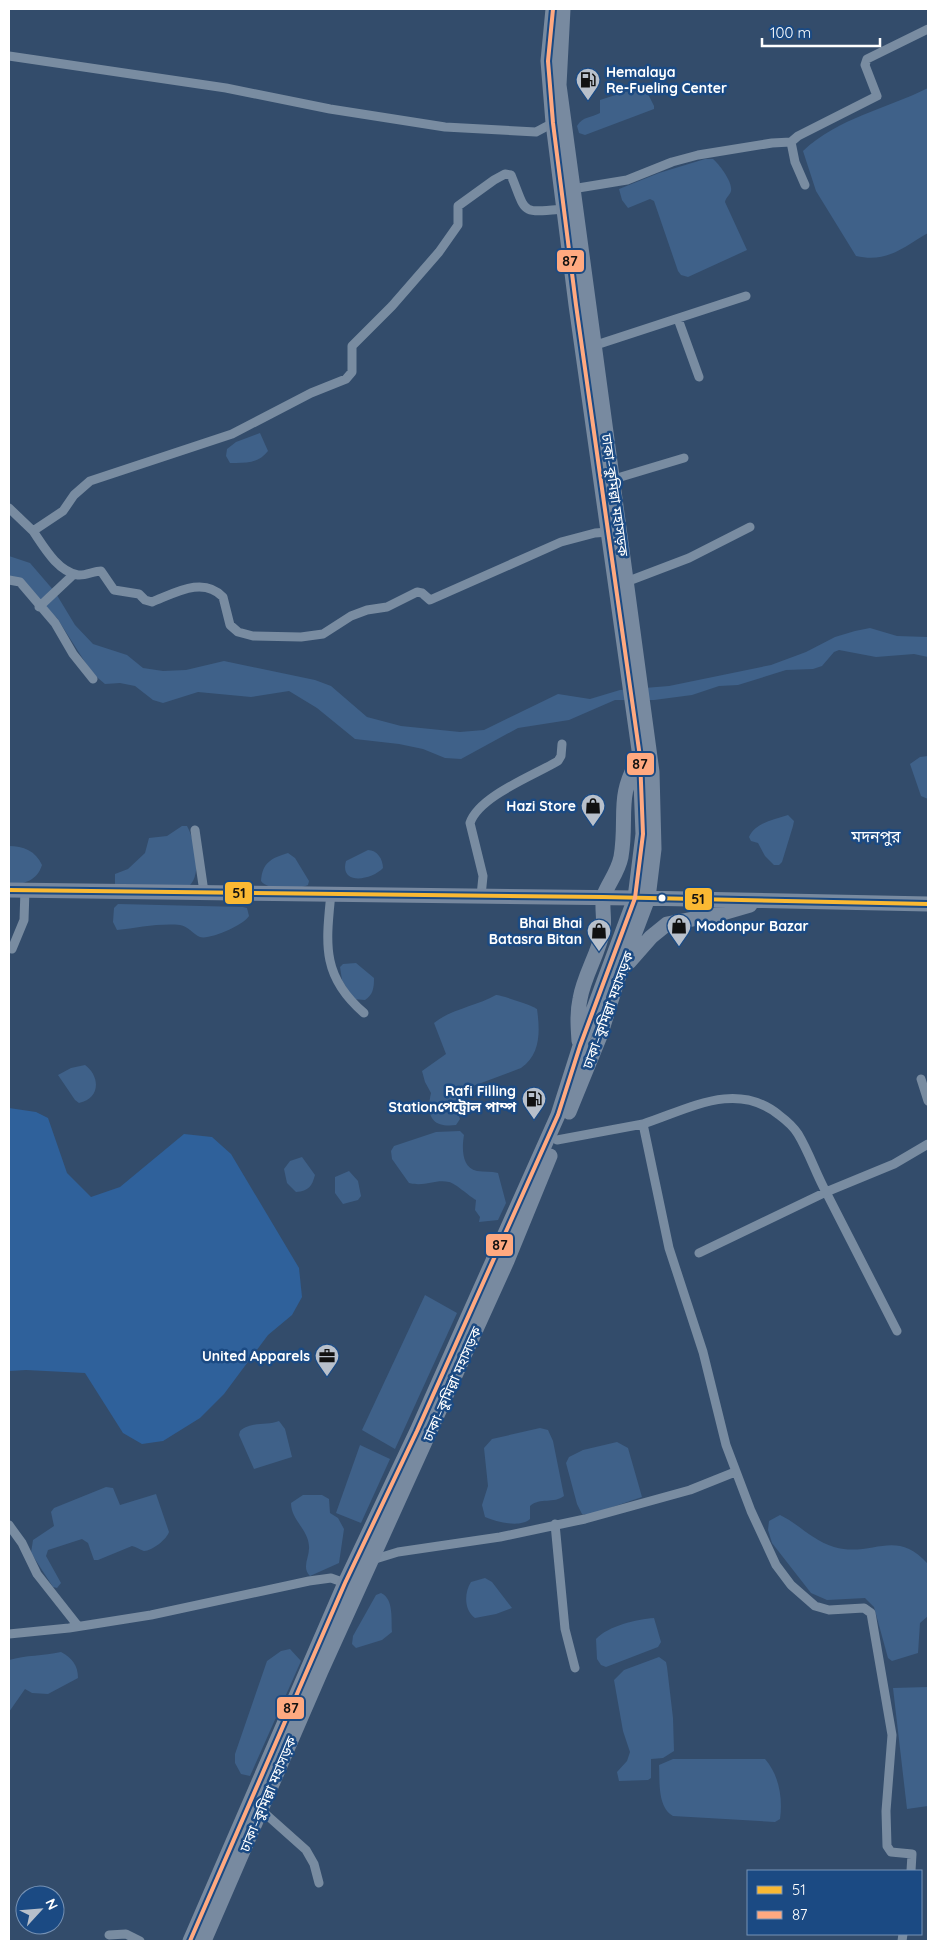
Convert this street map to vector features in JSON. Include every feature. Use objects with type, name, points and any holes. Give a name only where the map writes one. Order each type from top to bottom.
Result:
[{"type":"highway","name":"ঢাকা–কুমিল্লা মহাসড়ক","points":[[553,9],[548,61],[553,123],[609,532],[633,668]]},
{"type":"highway","name":"ঢাকা–কুমিল্লা মহাসড়ক","points":[[190,1941],[345,1584],[417,1431],[558,1114],[580,1046],[642,898],[643,834],[638,709],[614,479],[593,346],[559,85],[563,9]]},
{"type":"highway","name":"ঢাকা–কুমিল্লা মহাসড়ক","points":[[204,1941],[260,1809],[507,1261],[600,1036],[642,898],[654,849],[652,772],[638,709]]},
{"type":"highway","points":[[580,1046],[578,1013],[580,997],[603,932],[605,918],[603,897],[613,880],[621,856],[624,791],[630,773],[640,757]]},
{"type":"highway","points":[[642,898],[928,904]]},
{"type":"highway","points":[[620,972],[652,937],[667,924],[719,914],[760,901]]},
{"type":"main road","points":[[9,890],[642,898]]},
{"type":"street","points":[[572,189],[627,180],[672,162],[698,155],[772,143],[791,142],[798,136],[877,96],[865,65],[867,59],[928,29]]},
{"type":"street","points":[[9,56],[226,88],[330,109],[445,127],[536,132],[553,123]]},
{"type":"street","points":[[791,142],[795,162],[805,185]]},
{"type":"street","points":[[33,531],[63,511],[74,495],[90,481],[232,434],[311,393],[346,379],[352,372],[352,346],[392,306],[439,252],[458,225],[458,206],[494,180],[505,174],[511,175],[523,207],[528,210],[564,209]]},
{"type":"street","points":[[593,346],[746,296]]},
{"type":"street","points":[[678,318],[700,377]]},
{"type":"street","points":[[614,479],[684,458]]},
{"type":"street","points":[[9,508],[33,531],[49,555],[74,574],[78,576],[101,571],[114,590],[139,594],[148,602],[194,586],[207,586],[224,597],[230,625],[238,632],[252,636],[301,637],[322,634],[351,616],[367,610],[387,607],[417,592],[422,593],[430,600],[561,542],[595,533],[609,532]]},
{"type":"street","points":[[626,582],[689,558],[750,527]]},
{"type":"street","points":[[40,606],[74,574]]},
{"type":"street","points":[[9,580],[20,582],[55,623],[73,654],[93,679]]},
{"type":"street","points":[[481,896],[484,876],[470,823],[472,818],[496,796],[558,761],[561,756],[562,744]]},
{"type":"street","points":[[195,830],[204,892]]},
{"type":"street","points":[[12,949],[24,920],[25,890]]},
{"type":"street","points":[[331,894],[326,939],[329,960],[348,998],[364,1013]]},
{"type":"street","points":[[921,1079],[928,1101]]},
{"type":"street","points":[[557,1140],[643,1124],[716,1099],[734,1097],[768,1106],[792,1126],[897,1330]]},
{"type":"street","points":[[643,1124],[669,1248],[703,1352],[716,1408],[735,1472],[776,1565],[790,1585],[815,1606],[829,1610],[864,1608],[870,1613],[892,1735],[886,1811],[887,1846],[891,1852],[912,1854],[911,1870]]},
{"type":"street","points":[[700,1252],[826,1192],[894,1164],[928,1144]]},
{"type":"street","points":[[372,1560],[398,1552],[500,1538],[555,1524],[585,1519],[645,1501],[670,1496],[735,1472]]},
{"type":"street","points":[[555,1524],[565,1629],[575,1668]]},
{"type":"street","points":[[9,1525],[22,1543],[28,1559],[37,1574],[78,1626]]},
{"type":"street","points":[[9,1634],[21,1634],[151,1615],[309,1581],[331,1578],[338,1579],[345,1584]]},
{"type":"street","points":[[260,1809],[306,1850],[317,1871],[319,1883]]},
{"type":"street","points":[[109,1935],[126,1934],[140,1941]]},
{"type":"shaded area","points":[[640,87],[645,88],[654,109],[585,135],[579,133],[577,126],[579,123],[600,113],[600,100]]},
{"type":"shaded area","points":[[928,88],[928,233],[902,249],[886,256],[867,258],[856,256],[816,191],[803,151],[831,130]]},
{"type":"shaded area","points":[[705,159],[713,159],[728,178],[731,191],[725,202],[747,250],[688,277],[681,275],[678,271],[654,201],[650,199],[628,208],[622,200],[619,189],[659,173]]},
{"type":"shaded area","points":[[260,433],[268,451],[264,455],[256,461],[230,463],[226,456],[227,449],[236,442]]},
{"type":"shaded area","points":[[9,556],[30,563],[55,592],[75,625],[93,644],[127,655],[143,668],[163,671],[186,670],[224,661],[315,680],[331,686],[367,717],[401,726],[460,732],[484,730],[558,694],[590,699],[620,690],[669,686],[771,665],[806,652],[835,637],[870,628],[897,636],[928,637],[928,657],[914,654],[876,657],[839,650],[834,652],[822,666],[813,669],[786,670],[738,685],[719,686],[692,695],[654,700],[615,700],[569,720],[518,728],[461,759],[445,758],[423,749],[355,739],[317,708],[289,691],[251,697],[198,692],[163,703],[153,700],[135,686],[120,683],[105,684],[92,673],[57,618],[9,577]]},
{"type":"shaded area","points":[[928,756],[928,799],[921,796],[910,764],[920,757]]},
{"type":"shaded area","points":[[788,815],[794,821],[793,826],[782,862],[779,865],[774,865],[765,856],[758,843],[751,841],[749,837],[761,825]]},
{"type":"shaded area","points":[[182,826],[187,826],[190,832],[196,858],[195,875],[193,882],[188,887],[115,884],[115,874],[128,869],[145,853],[149,838],[167,836]]},
{"type":"shaded area","points":[[9,846],[28,850],[36,856],[42,865],[37,875],[29,881],[9,885]]},
{"type":"shaded area","points":[[368,850],[379,856],[383,868],[365,878],[352,877],[347,874],[345,869],[346,861]]},
{"type":"shaded area","points":[[288,853],[295,858],[309,881],[308,885],[283,889],[270,887],[261,881],[263,870],[268,862]]},
{"type":"shaded area","points":[[118,904],[243,907],[247,908],[249,916],[241,924],[219,934],[205,937],[200,937],[180,925],[156,925],[117,930],[113,922],[114,908]]},
{"type":"shaded area","points":[[356,963],[374,978],[374,985],[370,996],[365,1000],[353,999],[342,980],[340,967],[343,964]]},
{"type":"shaded area","points":[[496,995],[537,1009],[539,1034],[536,1049],[528,1062],[521,1068],[457,1092],[455,1105],[460,1119],[456,1125],[436,1122],[430,1114],[431,1093],[422,1071],[446,1054],[434,1023],[448,1014]]},
{"type":"shaded area","points":[[85,1065],[93,1075],[96,1086],[95,1092],[91,1096],[79,1103],[58,1075],[71,1068]]},
{"type":"shaded area","points":[[9,1108],[36,1112],[48,1118],[67,1173],[91,1197],[120,1187],[184,1134],[212,1137],[231,1154],[299,1268],[302,1297],[292,1315],[268,1335],[224,1394],[200,1418],[163,1441],[142,1444],[123,1433],[85,1373],[9,1371]]},
{"type":"shaded area","points":[[460,1131],[464,1135],[463,1151],[468,1166],[477,1171],[498,1173],[506,1203],[498,1220],[479,1222],[480,1217],[475,1210],[476,1200],[452,1183],[439,1181],[420,1184],[409,1183],[392,1159],[391,1151],[394,1146],[436,1132]]},
{"type":"shaded area","points":[[302,1157],[315,1175],[309,1187],[296,1192],[287,1183],[284,1169],[290,1161]]},
{"type":"shaded area","points":[[349,1171],[358,1181],[361,1196],[358,1200],[343,1204],[335,1193],[335,1177]]},
{"type":"shaded area","points":[[425,1295],[457,1313],[395,1449],[362,1430]]},
{"type":"shaded area","points":[[279,1421],[285,1429],[292,1457],[254,1469],[239,1435],[240,1431],[249,1426]]},
{"type":"shaded area","points":[[540,1428],[548,1430],[553,1441],[564,1496],[556,1500],[534,1503],[530,1506],[530,1519],[526,1522],[515,1524],[485,1517],[482,1505],[488,1486],[484,1448],[492,1439]]},
{"type":"shaded area","points":[[617,1442],[628,1448],[642,1497],[589,1515],[582,1514],[577,1504],[566,1463],[569,1457],[583,1450]]},
{"type":"shaded area","points":[[360,1445],[390,1459],[361,1523],[336,1513]]},
{"type":"shaded area","points":[[106,1487],[113,1488],[120,1505],[156,1494],[169,1532],[168,1535],[151,1549],[144,1551],[132,1546],[98,1560],[94,1560],[88,1543],[82,1539],[48,1550],[46,1556],[61,1583],[57,1588],[53,1587],[31,1553],[33,1540],[54,1526],[51,1512],[54,1508]]},
{"type":"shaded area","points":[[303,1495],[322,1495],[329,1499],[330,1513],[338,1518],[344,1529],[339,1563],[310,1576],[306,1569],[309,1550],[308,1540],[294,1514],[291,1503]]},
{"type":"shaded area","points":[[780,1515],[819,1541],[834,1547],[860,1549],[894,1545],[905,1547],[916,1553],[928,1564],[928,1616],[920,1623],[918,1653],[892,1661],[888,1658],[874,1607],[865,1598],[827,1600],[811,1593],[772,1543],[768,1530],[769,1521]]},
{"type":"shaded area","points":[[485,1578],[492,1582],[512,1608],[496,1614],[475,1618],[471,1615],[467,1606],[467,1591],[471,1582]]},
{"type":"shaded area","points":[[381,1593],[390,1605],[392,1632],[382,1640],[356,1648],[352,1644],[353,1636],[376,1595]]},
{"type":"shaded area","points":[[654,1618],[661,1642],[658,1647],[606,1667],[601,1665],[597,1659],[596,1639],[601,1634],[623,1624]]},
{"type":"shaded area","points":[[290,1649],[301,1661],[250,1776],[241,1774],[235,1763],[235,1754],[267,1661],[281,1651]]},
{"type":"shaded area","points":[[61,1652],[74,1662],[78,1678],[48,1694],[32,1693],[25,1689],[9,1712],[9,1660]]},
{"type":"shaded area","points":[[659,1657],[666,1662],[667,1667],[673,1718],[674,1751],[663,1758],[651,1759],[651,1778],[648,1780],[619,1781],[617,1772],[627,1761],[630,1752],[623,1731],[614,1680],[624,1670]]},
{"type":"shaded area","points":[[928,1687],[928,1806],[907,1809],[893,1688]]},
{"type":"shaded area","points":[[673,1759],[765,1759],[774,1772],[779,1787],[780,1819],[775,1822],[673,1816],[668,1812],[662,1800],[659,1765]]},
{"type":"transit line","name":"87","points":[[190,1941],[345,1583],[417,1431],[558,1115],[580,1046],[635,898],[643,834],[640,757],[576,305],[553,123],[548,61],[553,9]]},
{"type":"transit line","name":"51","points":[[9,890],[603,897],[928,904]]},
{"type":"place","name":"Hemalaya Re-Fueling Center","points":[[588,101]]},
{"type":"place","name":"Hazi Store","points":[[593,827]]},
{"type":"place","name":"Modonpur Bazar","points":[[679,947]]},
{"type":"place","name":"Bhai Bhai Batasra Bitan","points":[[599,952]]},
{"type":"place","name":"Rafi Filling Stationপেট্রোল পাম্প","points":[[534,1120]]},
{"type":"place","name":"United Apparels","points":[[327,1377]]},
{"type":"district","name":"মদনপুর","points":[[876,836]]}]
